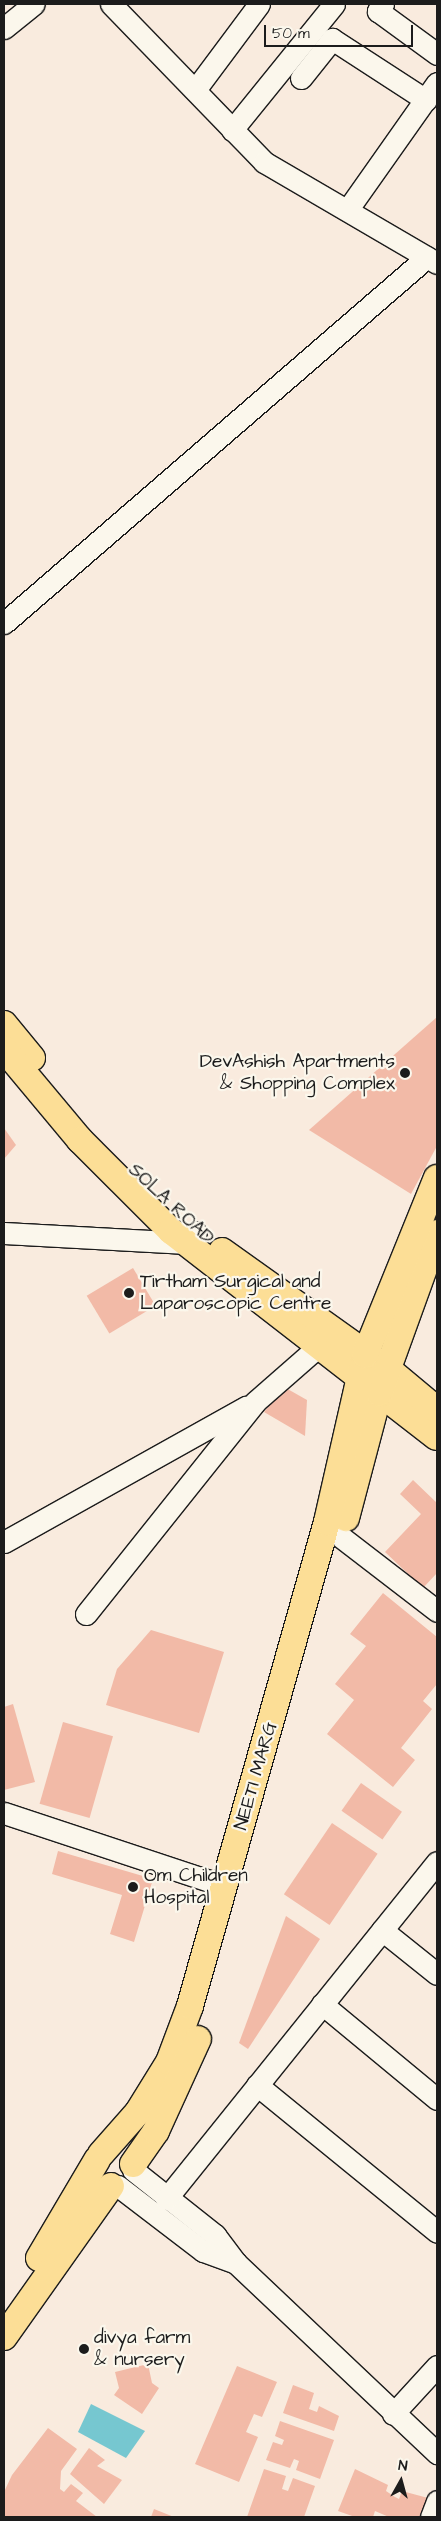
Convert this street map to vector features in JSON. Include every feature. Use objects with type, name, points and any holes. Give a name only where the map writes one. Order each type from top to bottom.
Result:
[{"type":"main road","name":"SOLA ROAD","points":[[4,1024],[85,1123],[184,1231],[362,1365]]},
{"type":"main road","name":"SOLA ROAD","points":[[4,1049],[80,1140],[184,1231],[320,1345],[362,1365]]},
{"type":"main road","name":"NEETI MARG","points":[[4,2308],[50,2242],[99,2157],[138,2112],[169,2062],[190,2006],[327,1522],[362,1365],[437,1178]]},
{"type":"main road","points":[[4,2337],[156,2131],[201,2029],[384,1382],[437,1233]]},
{"type":"main road","points":[[362,1365],[384,1382],[437,1437]]},
{"type":"main road","points":[[384,1382],[437,1410]]},
{"type":"main road","points":[[99,2157],[98,2177],[124,2176]]},
{"type":"street","points":[[4,28],[34,4]]},
{"type":"street","points":[[4,623],[432,260],[348,209],[264,162],[111,4]]},
{"type":"street","points":[[195,90],[259,4]]},
{"type":"street","points":[[232,130],[334,4]]},
{"type":"street","points":[[383,4],[378,11],[437,54]]},
{"type":"street","points":[[301,78],[332,39],[432,91],[348,209]]},
{"type":"street","points":[[4,1219],[184,1231]]},
{"type":"street","points":[[4,1233],[184,1231]]},
{"type":"street","points":[[86,1614],[255,1402],[320,1345]]},
{"type":"street","points":[[4,1542],[255,1402]]},
{"type":"street","points":[[341,1537],[437,1611]]},
{"type":"street","points":[[4,1813],[225,1886]]},
{"type":"street","points":[[166,2199],[437,1862]]},
{"type":"street","points":[[382,1930],[437,1974]]},
{"type":"street","points":[[322,2004],[437,2100]]},
{"type":"street","points":[[257,2086],[437,2232]]},
{"type":"street","points":[[124,2176],[166,2199],[215,2235],[236,2263],[437,2453]]},
{"type":"street","points":[[124,2176],[203,2251],[236,2263]]},
{"type":"street","points":[[394,2414],[437,2366]]},
{"type":"street","points":[[431,2517],[437,2502]]},
{"type":"water","points":[[91,2404],[145,2431],[126,2458],[78,2432]]},
{"type":"building","name":"DevAshish Apartments & Shopping Complex","points":[[437,1017],[437,1146],[411,1194],[309,1130]]},
{"type":"building","points":[[4,1128],[16,1145],[4,1159]]},
{"type":"building","points":[[133,1268],[156,1306],[109,1334],[87,1296]]},
{"type":"building","points":[[284,1387],[307,1400],[305,1436],[264,1412]]},
{"type":"building","points":[[413,1480],[437,1503],[437,1573],[423,1588],[385,1552],[421,1514],[400,1494]]},
{"type":"building","points":[[383,1593],[437,1637],[437,1684],[423,1701],[432,1709],[401,1748],[415,1760],[393,1787],[327,1734],[354,1700],[335,1684],[366,1646],[350,1634]]},
{"type":"building","points":[[151,1630],[224,1652],[199,1733],[106,1705],[117,1669]]},
{"type":"building","points":[[13,1704],[35,1782],[4,1790],[4,1707]]},
{"type":"building","points":[[63,1722],[113,1736],[90,1818],[40,1804]]},
{"type":"building","points":[[361,1783],[402,1812],[382,1840],[341,1811]]},
{"type":"building","points":[[332,1823],[378,1854],[330,1925],[284,1894]]},
{"type":"building","points":[[58,1851],[153,1879],[134,1942],[110,1934],[122,1895],[52,1874]]},
{"type":"building","points":[[286,1916],[320,1939],[248,2049],[239,2043]]},
{"type":"building","points":[[148,2364],[152,2383],[159,2388],[142,2414],[114,2395],[119,2388],[115,2372]]},
{"type":"building","points":[[237,2366],[277,2382],[262,2417],[254,2414],[246,2432],[258,2437],[239,2482],[195,2464]]},
{"type":"building","points":[[293,2385],[314,2393],[309,2409],[317,2412],[319,2406],[339,2416],[334,2431],[283,2413]]},
{"type":"building","points":[[280,2421],[334,2440],[320,2479],[296,2470],[299,2461],[294,2459],[290,2468],[266,2460],[273,2442],[282,2445],[284,2440],[275,2436]]},
{"type":"building","points":[[48,2428],[77,2449],[61,2471],[60,2489],[64,2492],[71,2484],[83,2493],[76,2501],[97,2517],[4,2517],[4,2492],[12,2475]]},
{"type":"building","points":[[89,2448],[105,2460],[97,2466],[122,2480],[104,2504],[70,2474]]},
{"type":"building","points":[[264,2469],[286,2476],[282,2489],[288,2491],[293,2478],[315,2486],[304,2517],[247,2517]]},
{"type":"building","points":[[355,2469],[388,2485],[386,2491],[399,2499],[402,2491],[428,2498],[419,2517],[389,2517],[375,2511],[373,2517],[355,2517],[338,2511]]},
{"type":"building","points":[[154,2509],[174,2517],[151,2517]]},
{"type":"place","name":"DevAshish Apartments & Shopping Complex","points":[[405,1073]]},
{"type":"place","name":"Tirtham Surgical and Laparoscopic Centre","points":[[129,1293]]},
{"type":"place","name":"Om Children Hospital","points":[[133,1887]]},
{"type":"place","name":"divya farm & nursery","points":[[84,2349]]}]
